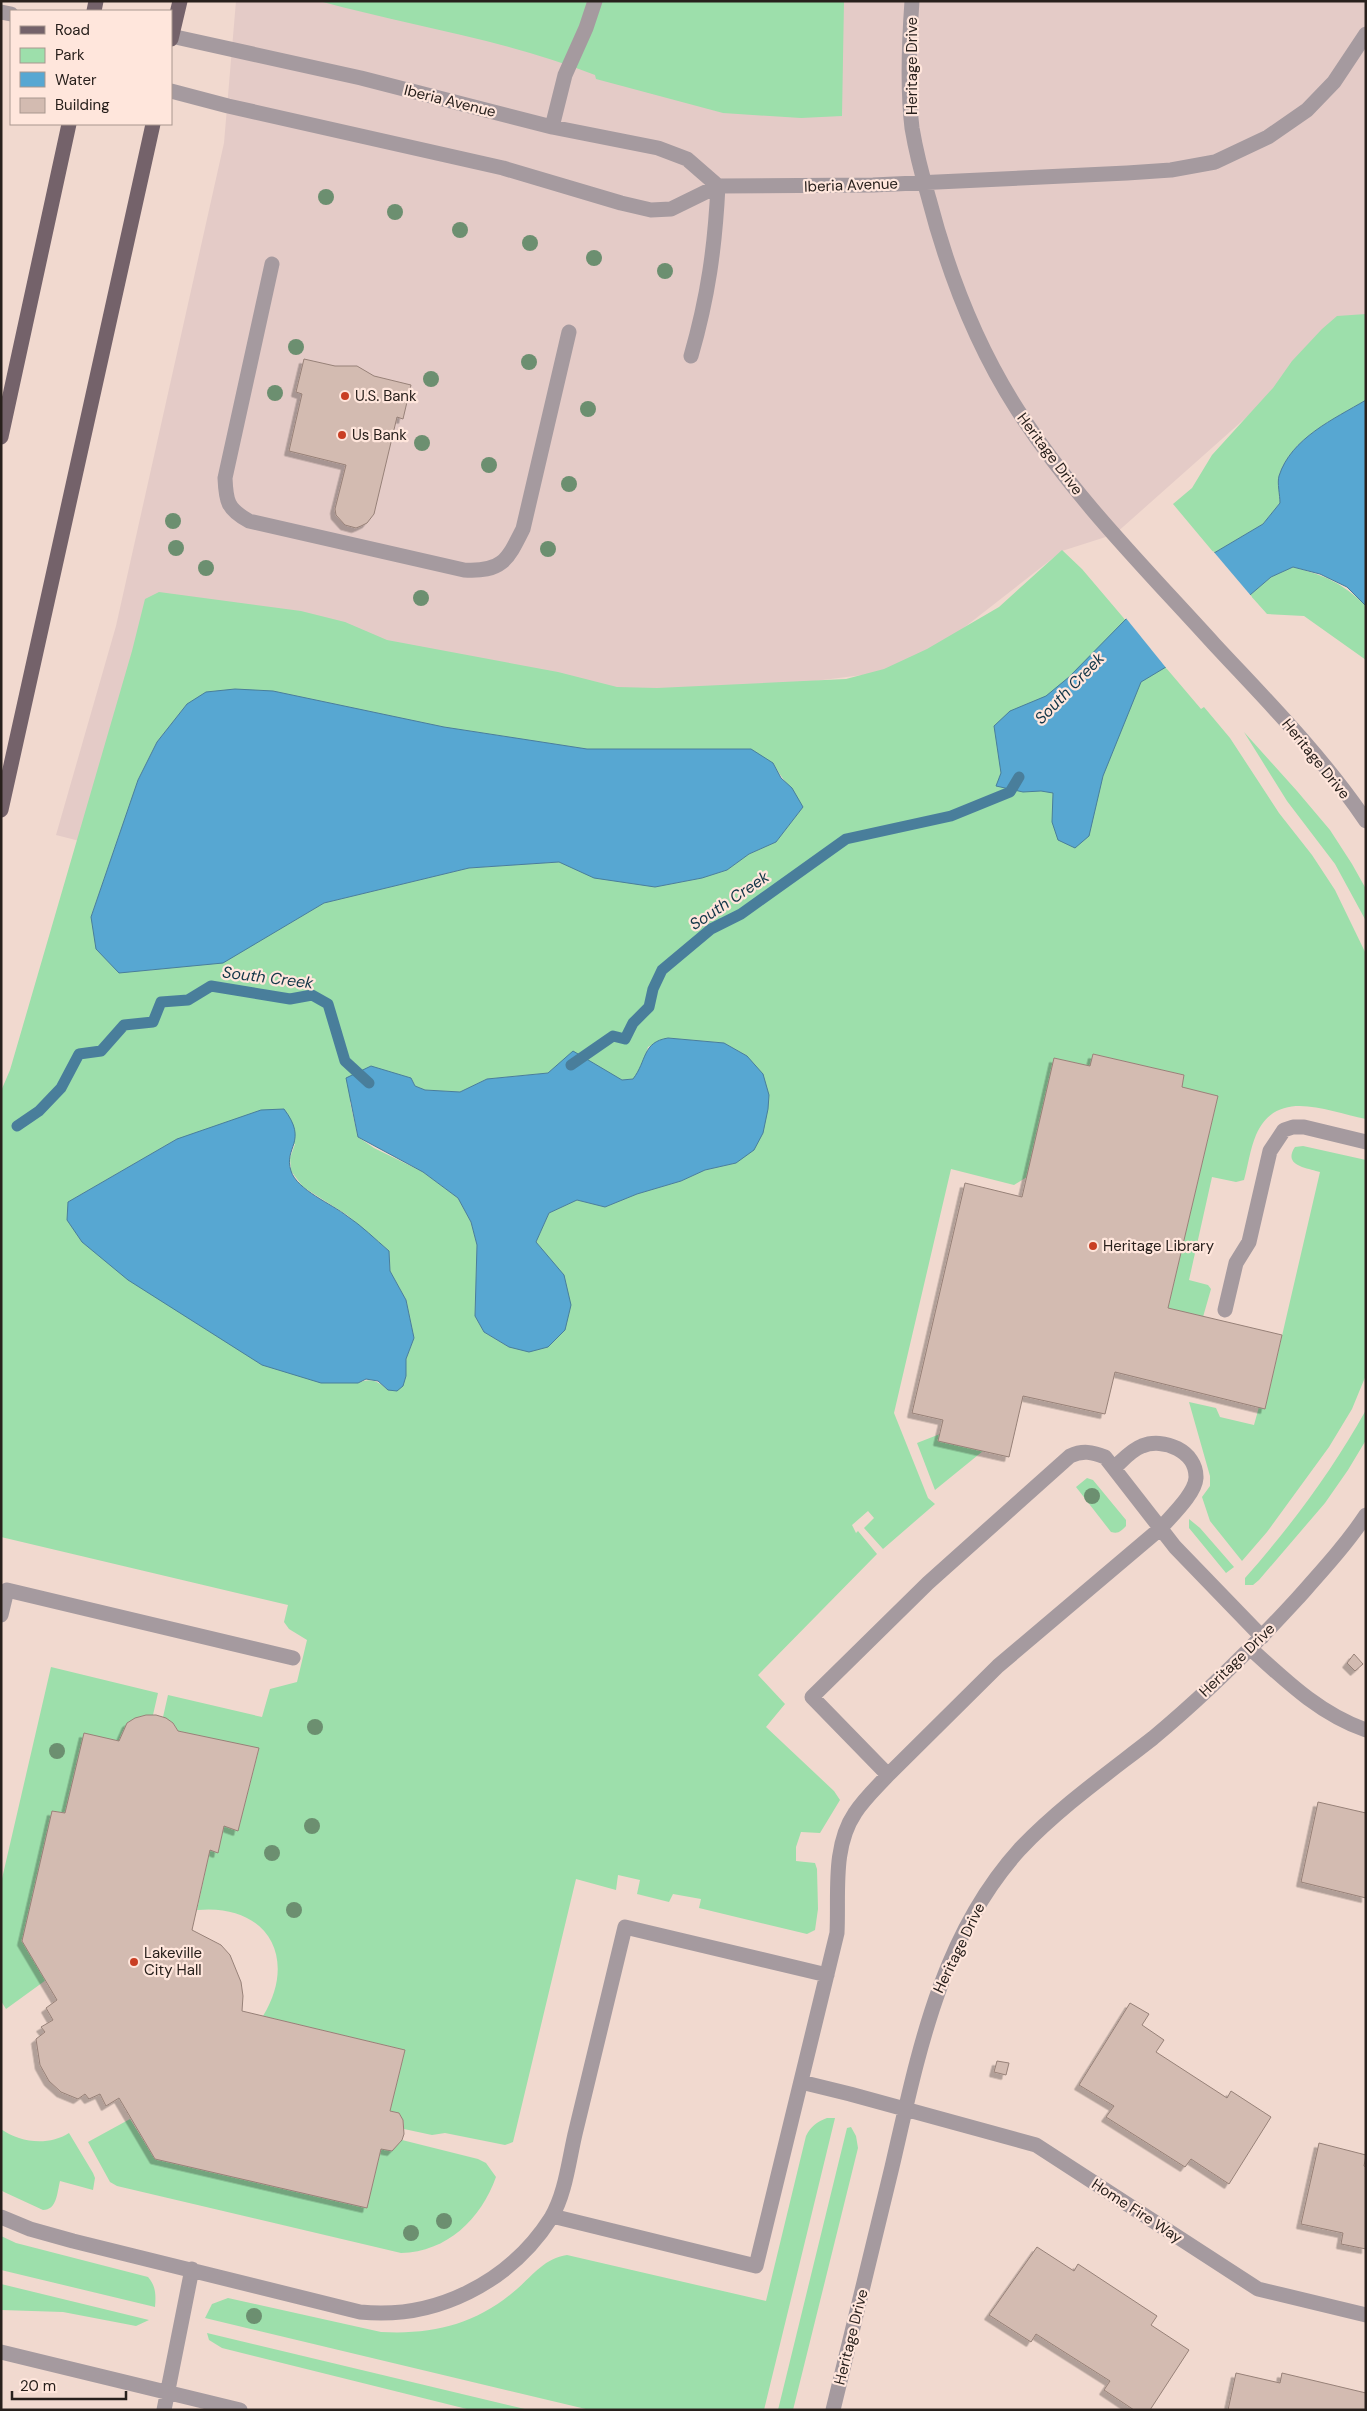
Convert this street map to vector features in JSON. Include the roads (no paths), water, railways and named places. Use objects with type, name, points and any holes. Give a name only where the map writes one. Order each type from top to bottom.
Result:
[{"type":"main road","points":[[172,37],[180,1]]},
{"type":"main road","points":[[1,437],[69,125]]},
{"type":"main road","points":[[1,810],[153,125]]},
{"type":"street","points":[[552,127],[565,75],[586,28],[595,1]]},
{"type":"street","name":"Heritage Drive","points":[[912,1],[910,48],[912,126],[924,182],[939,237],[952,273],[974,330],[999,379],[1036,437],[1082,497],[1303,740],[1366,821]]},
{"type":"street","name":"Iberia Avenue","points":[[172,91],[228,106],[503,168],[651,210],[671,209],[718,186],[778,187],[1127,173],[1171,170],[1215,162],[1268,137],[1308,110],[1334,82],[1366,34]]},
{"type":"street","name":"Iberia Avenue","points":[[172,37],[361,78],[552,127],[658,148],[687,159],[718,186]]},
{"type":"street","points":[[691,356],[710,280],[715,244],[718,186]]},
{"type":"street","points":[[272,264],[225,478],[227,503],[238,515],[249,521],[464,570],[484,572],[499,565],[510,554],[522,528],[568,332]]},
{"type":"street","points":[[1225,1310],[1236,1263],[1249,1242],[1270,1151],[1284,1130],[1293,1126],[1304,1127],[1366,1142]]},
{"type":"street","points":[[552,2216],[756,2266],[837,1934],[838,1884],[844,1836],[855,1813],[888,1775],[998,1666],[1161,1528],[1193,1488],[1196,1478],[1195,1468],[1190,1458],[1173,1446],[1150,1444],[1133,1451],[1114,1468]]},
{"type":"street","points":[[888,1775],[812,1697],[928,1583],[1070,1456],[1079,1452],[1095,1453],[1105,1457],[1175,1547],[1262,1637]]},
{"type":"street","name":"Heritage Drive","points":[[833,2410],[935,1996],[966,1927],[985,1894],[1018,1852],[1054,1814],[1155,1736],[1217,1682],[1251,1649],[1328,1564],[1366,1515]]},
{"type":"street","points":[[1,1615],[7,1590],[293,1658]]},
{"type":"street","points":[[1251,1649],[1318,1706],[1340,1720],[1366,1730]]},
{"type":"street","points":[[1,2217],[30,2229],[73,2241],[360,2312],[379,2314],[410,2310],[449,2301],[484,2285],[501,2273],[521,2254],[552,2216],[566,2172],[625,1927],[827,1975]]},
{"type":"street","name":"Home Fire Way","points":[[801,2082],[1036,2145],[1258,2289],[1366,2314]]},
{"type":"street","points":[[164,2410],[180,2319],[192,2270]]},
{"type":"street","points":[[1,2352],[240,2410]]},
{"type":"water","points":[[1366,400],[1366,606],[1347,587],[1320,574],[1293,567],[1271,577],[1166,667],[1141,682],[1103,776],[1089,836],[1075,848],[1058,840],[1052,822],[1053,793],[1041,791],[1023,792],[996,786],[1001,773],[994,726],[1010,711],[1046,696],[1069,677],[1126,619],[1214,553],[1263,524],[1280,503],[1279,476],[1293,451],[1315,431]]},
{"type":"water","points":[[235,689],[273,691],[444,727],[587,749],[751,749],[773,763],[781,778],[792,788],[803,807],[776,842],[749,854],[727,870],[702,878],[655,887],[594,878],[559,862],[469,868],[324,903],[223,963],[119,973],[96,949],[91,917],[138,780],[157,742],[187,704],[206,692]]},
{"type":"water","points":[[668,1038],[724,1043],[747,1056],[763,1074],[769,1095],[763,1133],[754,1150],[736,1163],[705,1170],[681,1181],[637,1194],[605,1207],[577,1200],[549,1213],[536,1242],[564,1275],[571,1305],[565,1330],[548,1347],[529,1352],[509,1347],[484,1332],[475,1316],[477,1245],[471,1222],[458,1198],[423,1172],[358,1137],[346,1078],[371,1066],[411,1078],[415,1086],[425,1090],[460,1092],[487,1079],[548,1073],[573,1051],[622,1080],[633,1079],[649,1048],[660,1040]]},
{"type":"water","points":[[284,1109],[295,1129],[289,1163],[295,1178],[307,1190],[358,1224],[389,1251],[390,1271],[406,1300],[414,1338],[406,1359],[406,1376],[403,1386],[397,1391],[388,1390],[378,1381],[366,1379],[358,1383],[321,1383],[262,1365],[128,1280],[82,1242],[67,1220],[68,1202],[177,1139],[261,1110]]},
{"type":"waterway","name":"South Creek","points":[[571,1065],[613,1036],[625,1039],[633,1023],[649,1007],[653,989],[662,970],[711,929],[741,914],[846,839],[951,816],[1010,792],[1019,777]]},
{"type":"waterway","name":"South Creek","points":[[17,1126],[39,1111],[61,1088],[79,1054],[101,1051],[124,1025],[153,1022],[161,1002],[188,1000],[211,986],[290,999],[312,995],[328,1004],[345,1061],[369,1083]]},
{"type":"place","name":"U.S. Bank","points":[[345,396]]},
{"type":"place","name":"Us Bank","points":[[342,435]]},
{"type":"place","name":"Heritage Library","points":[[1093,1246]]},
{"type":"place","name":"Lakeville City Hall","points":[[134,1962]]}]
